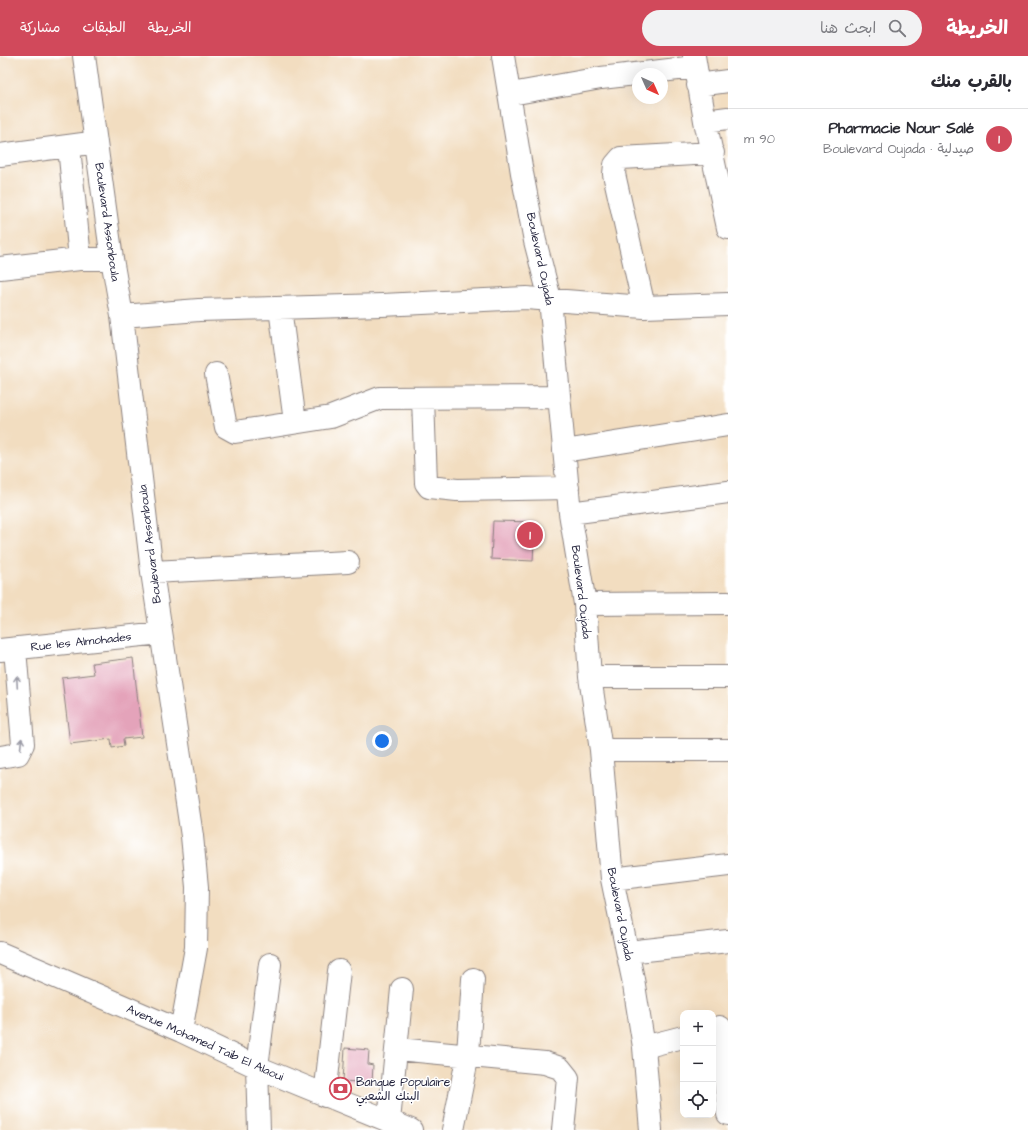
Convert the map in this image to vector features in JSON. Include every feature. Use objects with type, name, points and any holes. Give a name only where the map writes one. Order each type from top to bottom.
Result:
[{"type":"street","name":"Boulevard Assonboula","points":[[84,56],[112,259],[122,316],[152,572],[192,836],[197,887],[196,948],[182,1031]]},
{"type":"street","name":"Boulevard Oujada","points":[[503,56],[533,234],[550,299],[570,513],[585,604],[590,677],[601,750],[612,879],[628,952],[644,1047],[651,1130]]},
{"type":"street","points":[[510,94],[601,78],[696,69],[728,81]]},
{"type":"street","points":[[696,69],[705,121],[725,202],[728,228]]},
{"type":"street","points":[[705,121],[728,118]]},
{"type":"street","points":[[0,155],[69,147],[96,142]]},
{"type":"street","points":[[69,147],[80,259]]},
{"type":"street","points":[[644,307],[614,174],[615,165],[621,158],[713,153]]},
{"type":"street","points":[[0,268],[80,259],[112,259]]},
{"type":"street","points":[[122,316],[198,310],[550,299],[644,307],[728,304]]},
{"type":"street","points":[[280,308],[295,422]]},
{"type":"street","points":[[216,374],[226,427],[235,432],[331,417],[380,398],[558,397]]},
{"type":"street","points":[[423,398],[426,483],[429,487],[457,490],[568,488]]},
{"type":"street","points":[[564,451],[728,425]]},
{"type":"street","points":[[570,513],[728,492]]},
{"type":"street","points":[[152,572],[348,562]]},
{"type":"street","points":[[585,604],[728,603]]},
{"type":"street","name":"Rue les Almohades","points":[[7,650],[161,633]]},
{"type":"street","points":[[0,757],[18,754],[22,744],[7,650]]},
{"type":"street","points":[[590,677],[728,677]]},
{"type":"street","points":[[601,750],[728,750]]},
{"type":"street","points":[[612,879],[728,865]]},
{"type":"street","points":[[628,952],[728,941]]},
{"type":"street","name":"Avenue Mohamed Taïb El Alaoui","points":[[0,953],[182,1031],[257,1067],[411,1130]]},
{"type":"street","points":[[259,1130],[257,1067],[270,964]]},
{"type":"street","points":[[325,1096],[339,971]]},
{"type":"street","points":[[453,1130],[468,1054],[473,979]]},
{"type":"street","points":[[389,1121],[402,989]]},
{"type":"street","points":[[720,1027],[728,1114]]},
{"type":"street","points":[[644,1047],[680,1038]]},
{"type":"street","points":[[397,1048],[545,1063],[560,1068],[568,1078],[563,1130]]},
{"type":"building","points":[[493,521],[535,522],[533,561],[491,559]]},
{"type":"building","points":[[133,658],[142,737],[123,739],[124,746],[112,748],[111,739],[70,744],[62,678],[94,674],[92,663]]},
{"type":"building","points":[[345,1048],[369,1050],[368,1064],[373,1065],[372,1083],[343,1081]]},
{"type":"place","name":"Pharmacie Nour Salé","points":[[530,535]]},
{"type":"place","name":"Banque Populaire البنك الشعبي","points":[[340,1089]]}]
